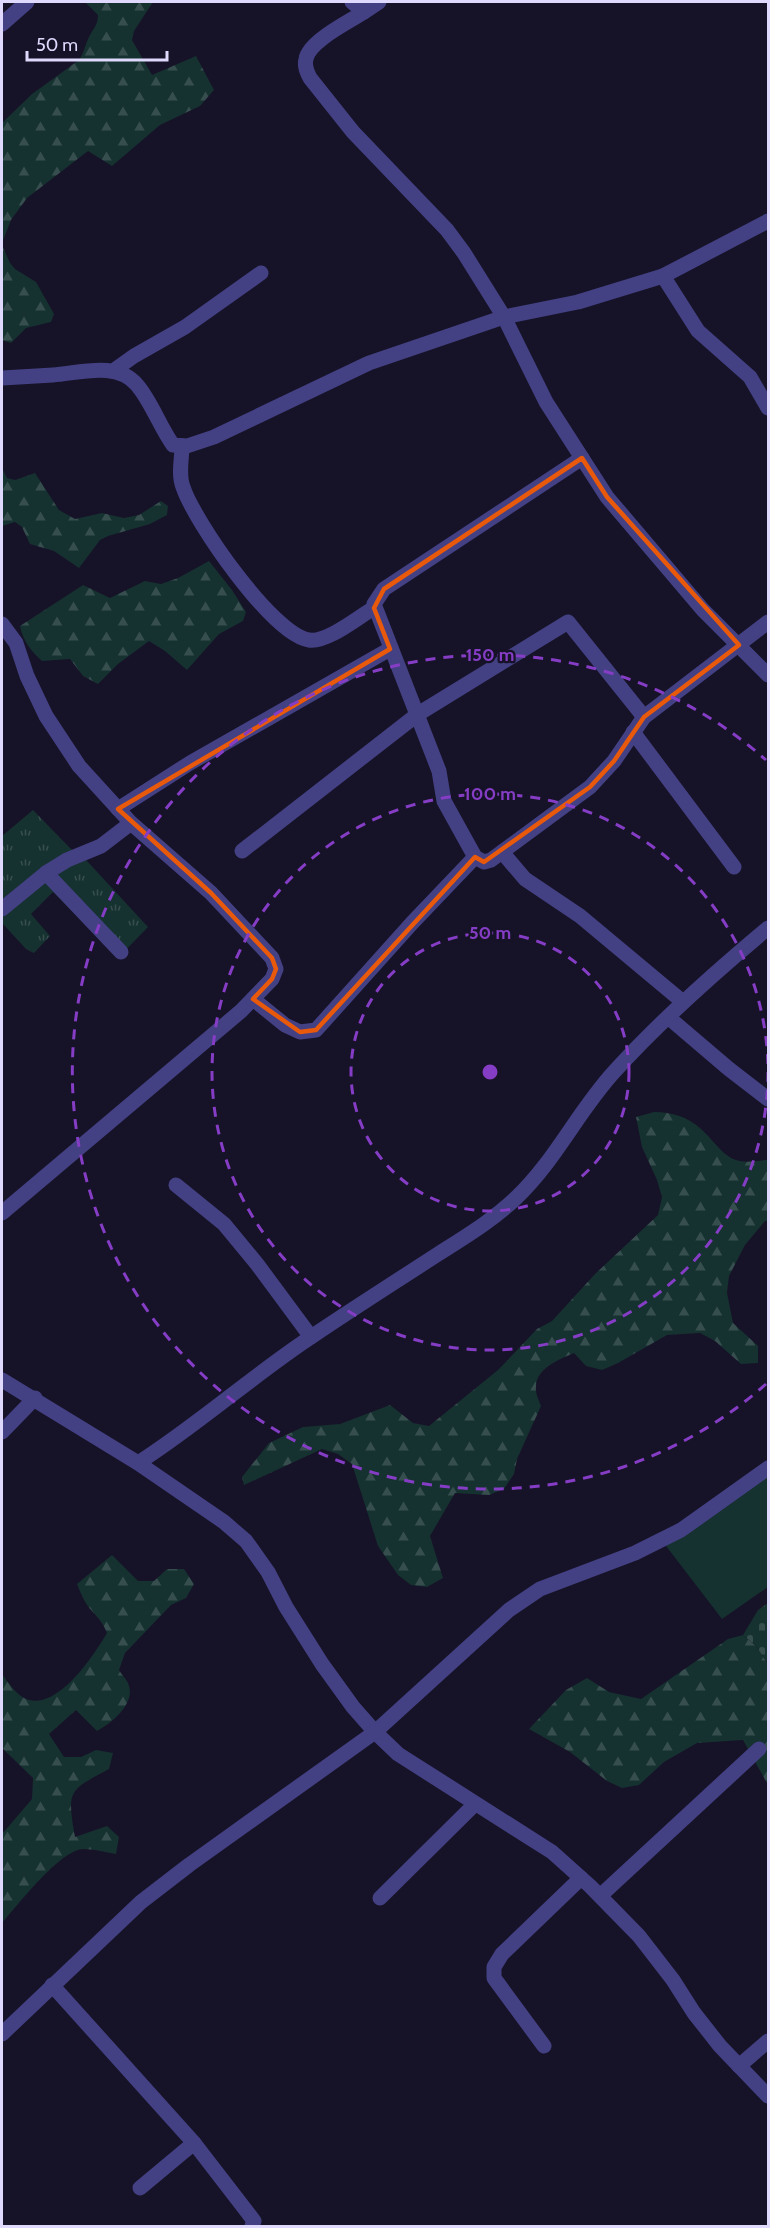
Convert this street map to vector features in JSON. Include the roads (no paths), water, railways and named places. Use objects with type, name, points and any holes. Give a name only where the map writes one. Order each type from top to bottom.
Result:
[{"type":"street","points":[[2,24],[27,2]]},
{"type":"street","points":[[379,2],[358,7],[309,51],[306,68],[310,78],[353,132],[447,230],[504,317],[546,402],[607,498],[695,601],[768,675]]},
{"type":"street","points":[[2,378],[91,370],[114,371],[126,375],[144,393],[173,445],[187,446],[214,437],[369,363],[504,317],[578,302],[663,276],[768,221]]},
{"type":"street","points":[[114,371],[134,356],[185,327],[261,273]]},
{"type":"street","points":[[663,276],[698,331],[750,377],[768,408]]},
{"type":"street","points":[[182,446],[182,485],[196,517],[244,583],[271,614],[308,640],[323,639],[374,608]]},
{"type":"street","points":[[582,458],[384,589],[376,598],[374,608],[439,771],[444,801],[475,857],[484,862],[491,860],[590,787],[614,761],[644,717],[768,622]]},
{"type":"street","points":[[242,851],[418,714],[568,622],[644,717]]},
{"type":"street","points":[[2,624],[16,643],[27,676],[53,726],[79,766],[131,823],[211,893],[272,958],[276,969],[272,979],[253,999],[197,1050],[159,1079],[2,1213]]},
{"type":"street","points":[[118,809],[190,763],[390,649]]},
{"type":"street","points":[[633,732],[734,867]]},
{"type":"street","points":[[2,909],[45,873],[67,860],[101,846],[131,823]]},
{"type":"street","points":[[502,852],[525,879],[580,916],[683,1002]]},
{"type":"street","points":[[253,999],[285,1025],[300,1032],[316,1030],[475,857]]},
{"type":"street","points":[[45,873],[121,952]]},
{"type":"street","points":[[138,1463],[172,1441],[311,1336],[490,1221],[537,1178],[612,1074],[698,987],[768,928]]},
{"type":"street","points":[[668,1017],[729,1070],[768,1099]]},
{"type":"street","points":[[176,1185],[224,1224],[311,1336]]},
{"type":"street","points":[[2,1380],[35,1398],[75,1426],[138,1463],[224,1522],[246,1541],[268,1572],[286,1607],[322,1664],[352,1707],[375,1732],[398,1754],[552,1852],[581,1878],[639,1936],[720,2046],[768,2096]]},
{"type":"street","points":[[2,1432],[35,1398]]},
{"type":"street","points":[[2,2034],[149,1896],[375,1732],[472,1641],[509,1610],[540,1589],[635,1553],[681,1530],[768,1468]]},
{"type":"street","points":[[600,1896],[759,1749]]},
{"type":"street","points":[[380,1898],[475,1804]]},
{"type":"street","points":[[544,2046],[494,1978],[494,1967],[502,1954],[581,1878]]},
{"type":"street","points":[[52,1985],[194,2143],[249,2213],[254,2221],[252,2226]]},
{"type":"street","points":[[739,2066],[768,2041]]},
{"type":"street","points":[[140,2188],[194,2143]]}]
